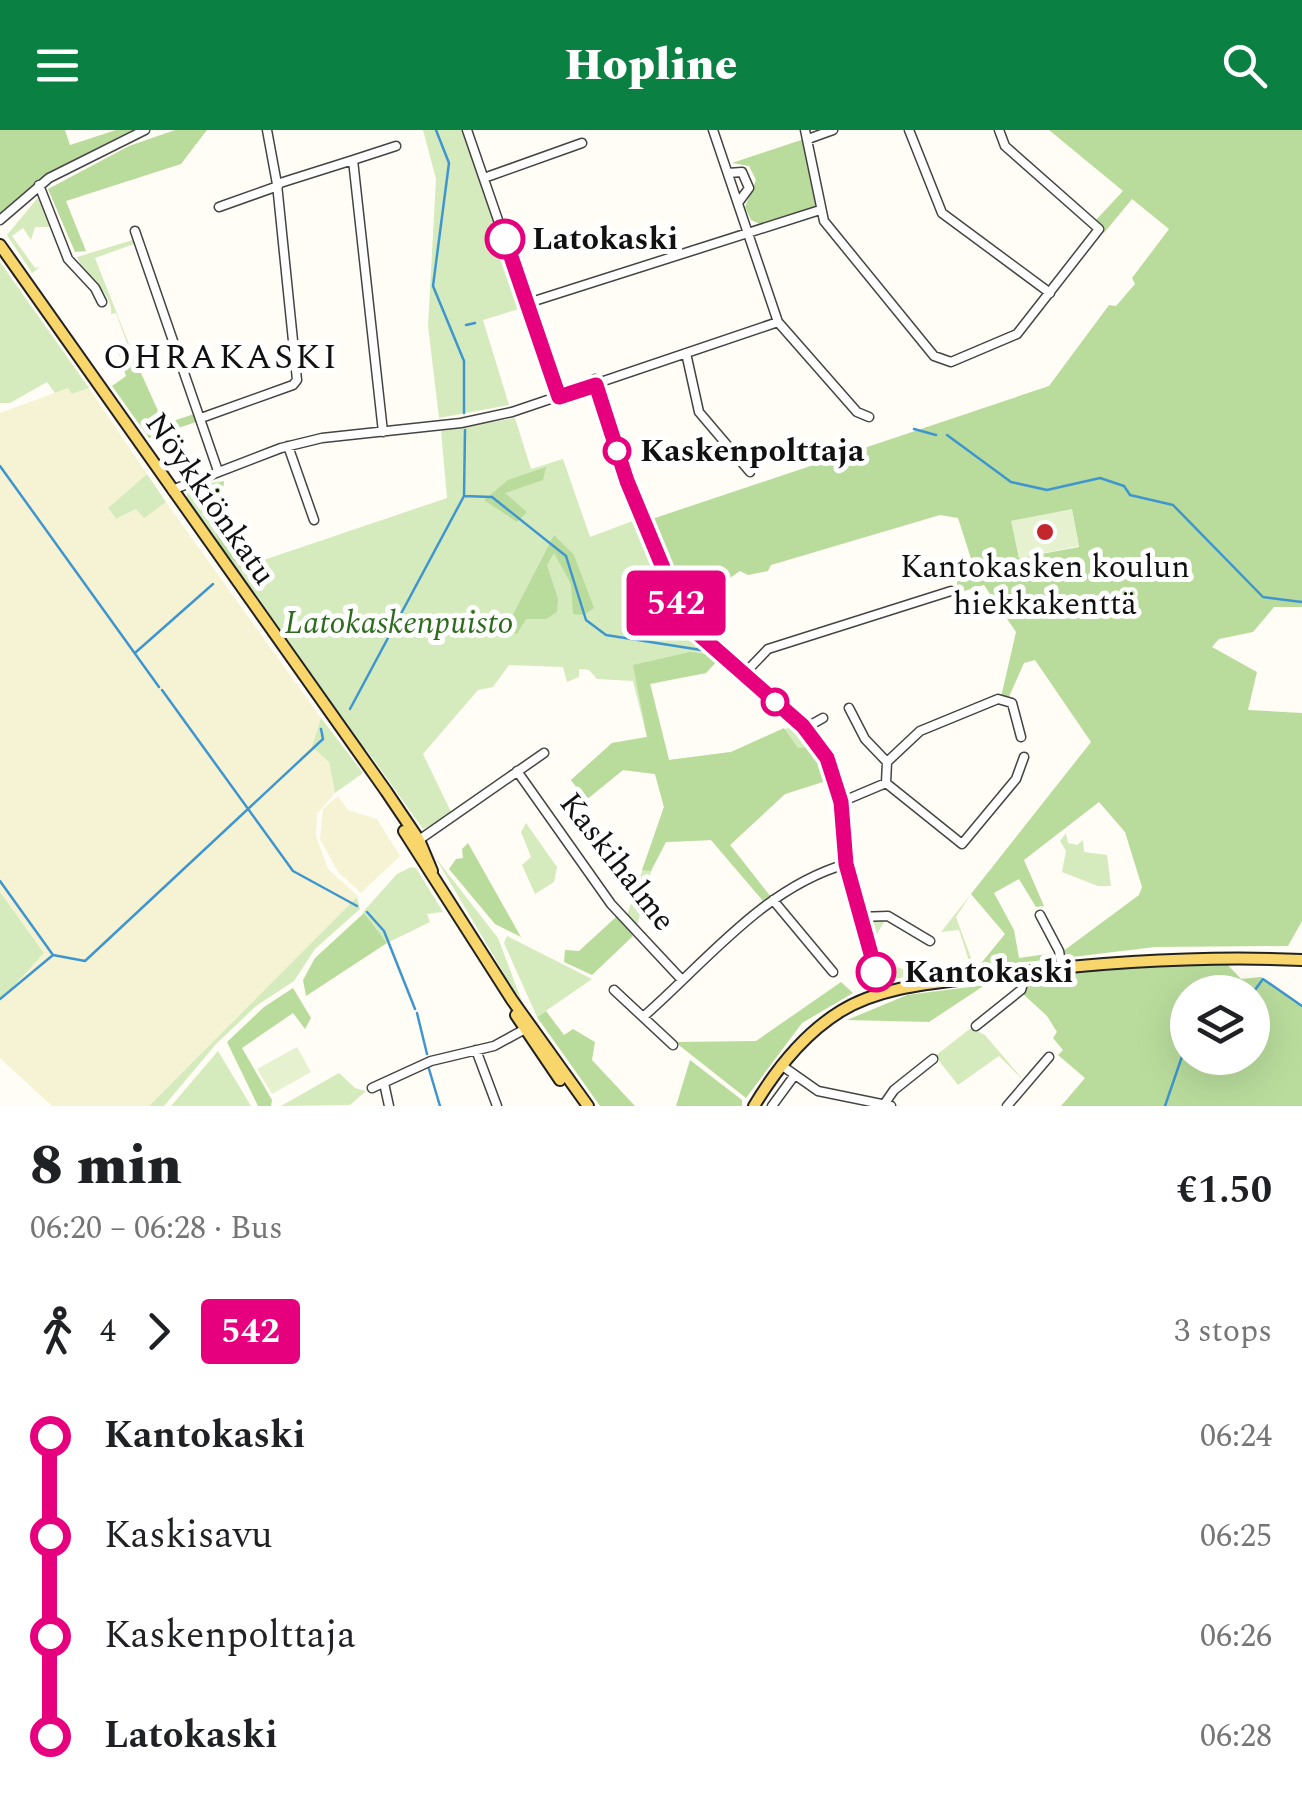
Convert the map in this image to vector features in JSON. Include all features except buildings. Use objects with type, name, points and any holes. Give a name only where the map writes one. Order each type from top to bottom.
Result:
[{"type":"main road","name":"Nöykkiönkatu","points":[[0,245],[377,782],[528,1027],[585,1106]]},
{"type":"main road","points":[[758,1106],[842,1010],[883,994],[1062,968],[1186,958],[1302,960]]},
{"type":"street","points":[[0,220],[39,184],[89,154],[145,130]]},
{"type":"street","points":[[201,418],[293,386],[297,380],[278,185],[267,130]]},
{"type":"street","points":[[467,130],[559,397]]},
{"type":"street","points":[[713,130],[778,322],[857,412],[869,417]]},
{"type":"street","points":[[833,130],[807,134],[820,210],[834,235],[934,356],[955,362],[1013,336],[1097,235],[1096,224],[1005,146],[998,130]]},
{"type":"street","points":[[909,130],[942,213],[1050,293]]},
{"type":"street","points":[[484,178],[582,143]]},
{"type":"street","points":[[219,207],[396,146]]},
{"type":"street","points":[[353,160],[383,432]]},
{"type":"street","points":[[728,173],[742,172],[748,178],[749,188],[738,203]]},
{"type":"street","points":[[39,184],[68,259],[95,288],[102,302]]},
{"type":"street","points":[[528,303],[820,210]]},
{"type":"street","points":[[135,232],[218,471]]},
{"type":"street","points":[[172,490],[288,446],[492,418],[778,322]]},
{"type":"street","points":[[686,353],[699,412],[750,472]]},
{"type":"street","points":[[596,382],[627,481],[686,623],[806,728],[827,758],[841,802],[846,864],[858,917],[883,994]]},
{"type":"street","points":[[288,446],[314,520]]},
{"type":"street","points":[[743,675],[768,649],[951,592]]},
{"type":"street","points":[[886,783],[887,762],[920,731],[998,699],[1012,704],[1022,737]]},
{"type":"street","points":[[849,708],[864,739],[887,762]]},
{"type":"street","points":[[806,728],[823,718]]},
{"type":"street","points":[[416,842],[544,754]]},
{"type":"street","points":[[886,783],[962,844],[1016,779],[1024,758]]},
{"type":"street","name":"Kaskihalme","points":[[517,772],[610,904],[682,980]]},
{"type":"street","points":[[841,802],[886,783]]},
{"type":"street","points":[[643,1017],[773,900],[809,878],[846,864]]},
{"type":"street","points":[[773,900],[833,972]]},
{"type":"street","points":[[1040,915],[1059,951],[1062,968]]},
{"type":"street","points":[[858,917],[888,916],[930,940]]},
{"type":"street","points":[[976,1026],[1021,990],[1027,972]]},
{"type":"street","points":[[614,990],[673,1045]]},
{"type":"street","points":[[372,1088],[418,1065],[476,1050],[528,1027]]},
{"type":"street","points":[[476,1050],[497,1106]]},
{"type":"street","points":[[1007,1106],[1049,1058]]},
{"type":"street","points":[[772,1106],[787,1070],[818,1091],[888,1105],[894,1090],[934,1059]]},
{"type":"street","points":[[384,1083],[389,1106]]},
{"type":"shaded area","points":[[68,388],[73,394],[89,388],[147,474],[108,508],[116,519],[136,509],[144,517],[166,502],[321,718],[317,739],[329,762],[335,793],[317,814],[316,836],[328,869],[358,896],[149,1106],[52,1106],[0,1058],[0,1001],[44,953],[0,892],[0,413]]},
{"type":"shaded area","points":[[338,796],[348,810],[377,819],[400,856],[361,893],[338,872],[320,839],[323,809]]},
{"type":"green space","points":[[0,130],[65,130],[70,145],[116,130],[138,130],[40,179],[0,214]]},
{"type":"green space","points":[[175,130],[207,130],[181,164],[66,201],[86,251],[75,252],[48,189],[129,146]]},
{"type":"green space","points":[[423,130],[463,130],[493,216],[497,245],[508,257],[525,307],[483,320],[509,405],[439,418],[428,326],[436,179]]},
{"type":"green space","points":[[1049,130],[1302,130],[1302,607],[1274,607],[1253,632],[1219,639],[1212,647],[1257,672],[1248,710],[1302,713],[1302,921],[1288,946],[1155,947],[1064,958],[1062,952],[1139,895],[1142,887],[1125,832],[1099,802],[1024,860],[1044,906],[1036,907],[1019,879],[994,893],[1014,930],[1019,958],[1054,953],[1055,959],[978,967],[1005,934],[971,894],[1091,742],[1035,660],[1024,663],[1008,699],[1001,697],[1016,632],[984,585],[958,593],[956,574],[974,568],[958,518],[940,515],[771,565],[768,571],[748,575],[740,571],[685,610],[649,520],[1049,386],[1109,305],[1116,306],[1135,284],[1132,278],[1169,229],[1132,199],[1104,233],[1096,220],[1123,191]],"holes":[[[1072,510],[1079,547],[1019,558],[1012,521]]]},
{"type":"green space","points":[[804,139],[817,206],[760,224],[751,220],[745,207],[756,180],[749,166],[732,163]]},
{"type":"green space","points":[[40,195],[52,227],[35,227],[31,240],[23,228],[12,236],[35,268],[40,267],[32,273],[7,235]]},
{"type":"green space","points":[[136,239],[137,243],[95,258],[136,362],[123,367],[117,347],[127,343],[116,313],[111,314],[104,292],[77,257]]},
{"type":"green space","points":[[0,262],[89,388],[72,394],[68,388],[55,393],[47,382],[10,403],[0,403]]},
{"type":"green space","points":[[136,362],[164,424],[197,413],[199,421],[149,438],[112,386],[126,376],[123,367]]},
{"type":"green space","name":"Latokaskenpuisto","points":[[515,418],[531,469],[563,459],[590,537],[638,519],[679,611],[720,658],[706,673],[650,683],[669,760],[731,752],[795,725],[816,746],[832,779],[785,794],[730,845],[770,896],[764,902],[711,840],[666,842],[655,857],[637,926],[627,915],[664,807],[655,774],[623,770],[586,800],[571,780],[612,743],[647,737],[633,681],[597,679],[589,670],[579,669],[579,677],[567,682],[563,667],[509,665],[493,687],[478,690],[423,754],[452,814],[423,829],[366,749],[361,750],[187,502],[187,493],[200,484],[224,481],[221,501],[246,566],[447,498],[441,431]]},
{"type":"green space","points":[[546,467],[543,480],[505,493],[527,512],[517,522],[484,500],[508,480]]},
{"type":"green space","points":[[147,474],[166,502],[144,518],[136,509],[116,519],[108,508]]},
{"type":"green space","points":[[224,481],[221,501],[245,566],[241,567],[220,549],[212,515],[206,513],[211,487]]},
{"type":"green space","name":"Kantokasken koulun hiekkakenttä","points":[[1072,509],[1079,546],[1019,558],[1011,521]]},
{"type":"green space","points":[[554,535],[574,555],[594,608],[584,615],[573,614],[571,584],[554,553],[547,565],[558,599],[557,612],[546,619],[526,619],[517,634],[505,630]]},
{"type":"green space","points":[[690,652],[718,660],[706,673],[650,684],[669,760],[731,752],[784,728],[798,748],[816,746],[832,779],[785,794],[730,845],[770,896],[764,902],[711,840],[666,842],[651,871],[642,870],[664,807],[655,774],[623,770],[586,800],[571,780],[612,743],[647,737],[633,665]]},
{"type":"green space","points":[[321,718],[363,773],[335,793],[329,762],[312,747]]},
{"type":"green space","points":[[526,823],[557,867],[554,882],[535,894],[522,865],[531,857],[521,832]]},
{"type":"green space","points":[[1066,833],[1068,843],[1077,845],[1083,840],[1084,852],[1107,855],[1111,886],[1098,886],[1062,872],[1066,851],[1060,841]]},
{"type":"green space","points":[[468,843],[521,937],[495,924],[449,869],[456,859],[463,858],[462,849]]},
{"type":"green space","points":[[435,857],[498,938],[524,1007]]},
{"type":"green space","points":[[416,868],[443,912],[427,914],[430,922],[387,943],[363,912],[397,874]]},
{"type":"green space","points":[[0,892],[44,953],[0,1001]]},
{"type":"green space","points":[[971,894],[956,917],[974,966],[888,980],[866,918],[887,917],[874,939],[881,954],[901,969],[927,971],[970,964],[959,930],[941,932]]},
{"type":"green space","points":[[357,897],[360,909],[315,949],[294,981],[256,1006],[216,1044],[164,1106],[149,1106]]},
{"type":"green space","points":[[364,913],[387,943],[306,996],[303,980],[315,958]]},
{"type":"green space","points":[[616,917],[621,917],[633,936],[592,975],[564,962],[565,950],[579,951]]},
{"type":"green space","points":[[507,936],[592,979],[537,1017],[504,943]]},
{"type":"green space","points":[[1223,960],[1237,975],[1170,975],[1170,1075],[1270,1075],[1270,983],[1302,1006],[1302,1106],[1061,1106],[1085,1078],[1058,1055],[1063,1050],[1053,1038],[1057,1032],[1047,1016],[1022,993],[1035,976]]},
{"type":"green space","points":[[841,982],[853,993],[802,1023],[746,1098],[675,1042],[756,1041]]},
{"type":"green space","points":[[985,985],[929,1022],[847,1020],[907,995]]},
{"type":"green space","points":[[293,988],[311,1018],[305,1029],[293,1013],[242,1048],[272,1100],[271,1106],[258,1106],[227,1042],[264,1007]]},
{"type":"green space","points":[[546,1011],[564,1035],[573,1029],[595,1042],[592,1060],[635,1106],[600,1106],[537,1017]]},
{"type":"green space","points":[[971,1028],[985,1035],[1025,1082],[999,1056],[958,1085],[935,1056]]},
{"type":"green space","points":[[297,1047],[311,1072],[272,1094],[257,1069]]},
{"type":"green space","points":[[218,1051],[251,1106],[171,1106]]},
{"type":"green space","points":[[690,1060],[742,1100],[742,1106],[676,1106]]},
{"type":"green space","points":[[339,1073],[355,1088],[366,1091],[350,1105],[281,1106]]},
{"type":"waterway","points":[[436,130],[449,163],[433,286],[464,361],[464,413]]},
{"type":"waterway","points":[[466,325],[475,323]]},
{"type":"waterway","points":[[914,429],[936,435]]},
{"type":"waterway","points":[[350,709],[464,496],[465,430]]},
{"type":"waterway","points":[[947,435],[1011,482],[1047,490],[1100,478],[1124,486],[1130,495],[1173,505],[1263,597],[1302,602]]},
{"type":"waterway","points":[[0,466],[159,687]]},
{"type":"waterway","points":[[464,496],[492,497],[566,556],[586,620],[606,635],[701,650]]},
{"type":"waterway","points":[[136,652],[213,584]]},
{"type":"waterway","points":[[162,690],[293,871],[357,906]]},
{"type":"waterway","points":[[0,881],[53,955],[85,961],[323,739],[321,729]]},
{"type":"waterway","points":[[367,912],[384,931],[415,1009]]},
{"type":"waterway","points":[[0,999],[53,955]]},
{"type":"waterway","points":[[1270,984],[1302,1006]]},
{"type":"waterway","points":[[417,1013],[427,1054]]},
{"type":"waterway","points":[[429,1069],[440,1106]]},
{"type":"waterway","points":[[1165,1106],[1176,1075]]},
{"type":"bus line","name":"542","points":[[505,239],[559,397],[596,385],[627,481],[686,623],[705,644],[803,726],[827,758],[841,802],[846,864],[858,917],[876,972]]},
{"type":"place","name":"Latokaski","points":[[505,239]]},
{"type":"place","name":"Kaskenpolttaja","points":[[617,451]]},
{"type":"place","name":"Kantokasken koulun hiekkakenttä","points":[[1045,532]]},
{"type":"place","name":"Kantokaski","points":[[876,972]]},
{"type":"district","name":"OHRAKASKI","points":[[221,357]]}]
